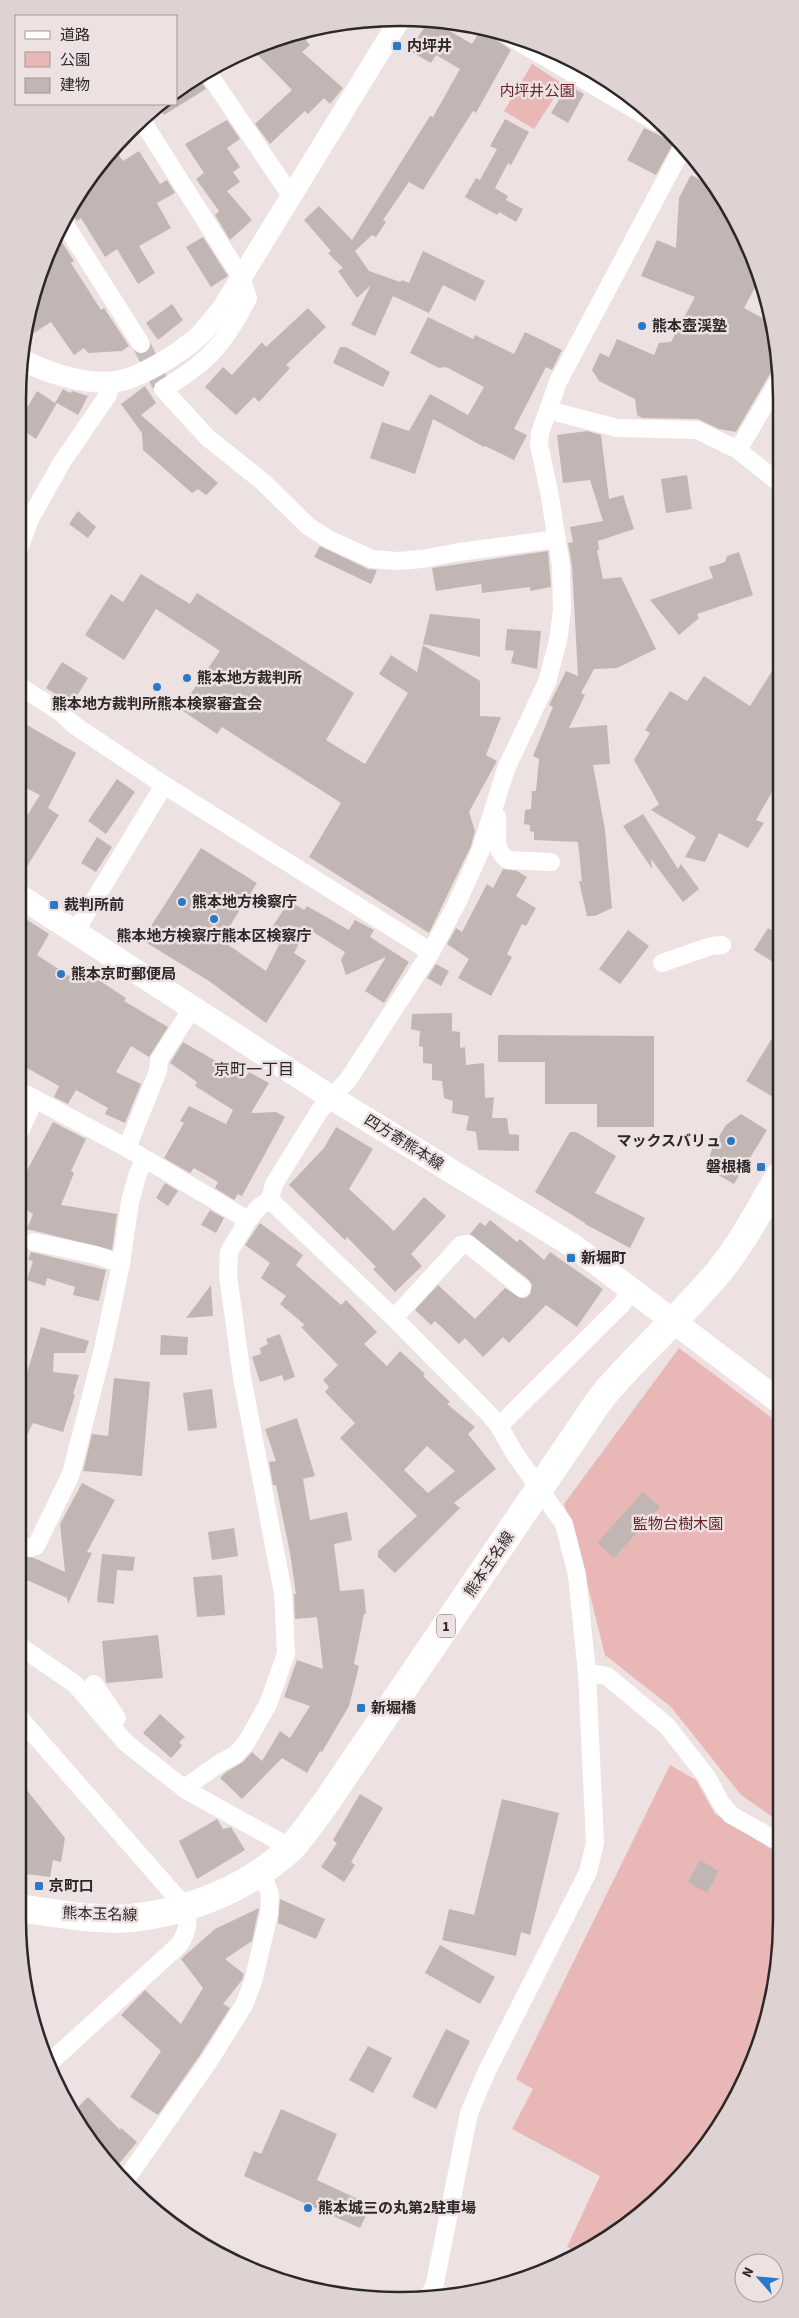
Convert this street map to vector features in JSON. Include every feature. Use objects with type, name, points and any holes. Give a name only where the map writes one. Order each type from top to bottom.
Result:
[{"type":"main road","name":"四方寄熊本線","points":[[26,900],[332,1098],[575,1247],[773,1397]]},
{"type":"main road","name":"熊本玉名線","points":[[26,1909],[86,1917],[130,1918],[186,1908],[228,1891],[261,1871],[290,1848],[325,1804],[601,1398],[622,1372],[717,1274],[773,1187]]},
{"type":"street","points":[[28,363],[42,371],[73,378],[112,382],[142,372],[172,356],[199,336],[222,310],[396,26]]},
{"type":"street","points":[[540,54],[635,110]]},
{"type":"street","points":[[211,77],[292,197]]},
{"type":"street","points":[[146,126],[241,277],[248,298],[233,328],[208,358],[163,389],[208,438],[262,481],[308,526],[328,539],[372,559],[397,561],[422,559],[458,552],[557,539]]},
{"type":"street","points":[[186,1790],[190,1784],[235,1755],[246,1743],[268,1704],[286,1654],[283,1593],[242,1377],[228,1274],[229,1252],[248,1220],[259,1207],[270,1200],[274,1184],[320,1110],[348,1080],[431,952],[458,901],[480,852],[506,769],[547,682],[558,641],[562,610],[561,566],[539,445],[540,433],[558,382],[680,153]]},
{"type":"street","points":[[68,229],[141,344]]},
{"type":"street","points":[[26,526],[62,462],[108,395],[112,382]]},
{"type":"street","points":[[738,450],[773,391]]},
{"type":"street","points":[[548,410],[617,428],[697,430],[738,450],[773,478]]},
{"type":"street","points":[[26,690],[60,712],[74,725],[164,785],[431,952]]},
{"type":"street","points":[[75,932],[164,785]]},
{"type":"street","points":[[491,814],[498,817],[498,848],[503,857],[508,860],[551,862]]},
{"type":"street","points":[[662,963],[711,946],[722,945]]},
{"type":"street","points":[[128,1148],[158,1071],[159,1060],[193,1008]]},
{"type":"street","points":[[26,1094],[128,1148],[145,1160],[248,1220]]},
{"type":"street","points":[[26,1118],[35,1099]]},
{"type":"street","points":[[26,1547],[30,1548],[36,1546],[71,1474],[93,1391],[121,1264],[130,1202],[138,1173],[145,1160]]},
{"type":"street","points":[[270,1200],[394,1318],[499,1426],[515,1454],[564,1524],[577,1575],[587,1673],[595,1843],[588,1872],[487,2071],[469,2112],[435,2282],[432,2290]]},
{"type":"street","points":[[34,1242],[96,1255],[121,1264]]},
{"type":"street","points":[[394,1318],[461,1245],[468,1244],[522,1288]]},
{"type":"street","points":[[499,1426],[622,1304],[636,1293]]},
{"type":"street","points":[[26,1650],[75,1684],[116,1734],[186,1790],[290,1848]]},
{"type":"street","points":[[587,1673],[607,1676],[667,1726],[707,1777],[721,1804],[732,1815],[773,1838]]},
{"type":"street","points":[[94,1684],[132,1741],[134,1749]]},
{"type":"street","points":[[26,1725],[186,1908],[189,1921],[187,1933],[179,1945],[54,2059]]},
{"type":"street","points":[[129,2175],[209,2061],[244,2005],[253,1982],[269,1914],[270,1894],[261,1871]]},
{"type":"green space","name":"内坪井公園","points":[[532,64],[563,84],[534,129],[504,111]]},
{"type":"green space","name":"監物台樹木園","points":[[679,1348],[773,1419],[773,1817],[741,1795],[671,1707],[605,1655],[575,1534],[564,1504]]},
{"type":"green space","points":[[670,1765],[696,1780],[715,1814],[773,1850],[772,1943],[766,1991],[753,2038],[734,2084],[710,2126],[680,2165],[627,2215],[572,2249],[567,2247],[600,2176],[512,2129],[533,2089],[516,2079]]},
{"type":"building","points":[[424,27],[446,29],[472,44],[478,34],[495,39],[511,50],[476,113],[473,111],[423,190],[409,182],[383,220],[386,222],[376,237],[372,235],[355,251],[369,271],[400,282],[402,280],[409,283],[423,251],[485,281],[475,301],[443,285],[429,313],[393,296],[375,336],[351,325],[371,285],[357,298],[338,271],[343,268],[328,253],[331,251],[304,220],[319,206],[352,240],[430,116],[433,117],[460,69],[436,55],[431,63],[410,51]]},
{"type":"building","points":[[309,38],[306,41],[310,45],[302,52],[343,88],[330,104],[324,98],[308,114],[305,111],[270,144],[255,124],[292,90],[258,55]]},
{"type":"building","points":[[202,83],[206,89],[164,115],[162,112],[170,105],[178,105],[178,99]]},
{"type":"building","points":[[568,85],[584,94],[568,123],[551,113]]},
{"type":"building","points":[[505,119],[529,132],[511,165],[508,163],[495,188],[508,196],[506,200],[523,209],[516,222],[499,212],[497,215],[465,197],[476,178],[480,180],[497,149],[490,146]]},
{"type":"building","points":[[227,120],[240,139],[227,148],[240,167],[233,172],[240,182],[227,191],[252,220],[230,240],[215,215],[219,211],[196,179],[204,173],[185,144]]},
{"type":"building","points":[[644,128],[665,138],[672,145],[656,175],[627,160]]},
{"type":"building","points":[[139,151],[160,184],[167,180],[175,193],[157,203],[171,228],[139,246],[155,273],[138,284],[117,249],[105,257],[81,218],[77,221],[74,217],[76,213],[103,172],[118,154],[123,161]]},
{"type":"building","points":[[691,175],[702,181],[710,192],[734,234],[755,287],[744,308],[764,319],[766,327],[772,371],[736,432],[719,429],[698,419],[642,418],[637,415],[635,399],[599,381],[592,370],[600,353],[609,357],[617,339],[654,355],[659,343],[671,342],[695,297],[641,276],[657,240],[676,248],[679,198]]},
{"type":"building","points":[[203,237],[228,276],[211,287],[186,247]]},
{"type":"building","points":[[62,242],[74,261],[71,263],[101,310],[104,308],[129,346],[122,351],[88,353],[84,348],[74,355],[51,322],[32,334],[46,280]]},
{"type":"building","points":[[172,304],[183,320],[158,340],[146,323]]},
{"type":"building","points":[[308,308],[326,327],[286,365],[290,368],[259,402],[254,397],[236,415],[205,387],[223,367],[232,375],[262,342],[266,347]]},
{"type":"building","points":[[428,317],[473,339],[475,335],[514,354],[525,332],[562,350],[552,370],[546,367],[514,429],[527,435],[514,460],[484,447],[433,419],[415,474],[370,458],[382,422],[409,431],[430,394],[468,415],[484,387],[446,367],[439,368],[410,353]]},
{"type":"building","points":[[340,347],[346,347],[390,372],[383,387],[333,363]]},
{"type":"building","points":[[145,386],[156,403],[141,415],[218,483],[206,495],[198,489],[192,493],[143,450],[142,433],[121,404]]},
{"type":"building","points":[[63,389],[70,393],[72,391],[88,396],[78,415],[57,403],[36,439],[26,432],[26,410],[37,391],[55,403]]},
{"type":"building","points":[[587,431],[601,435],[609,499],[623,495],[634,529],[598,541],[599,550],[597,550],[603,579],[621,577],[656,649],[617,668],[594,669],[581,693],[585,695],[569,728],[607,725],[610,764],[593,765],[605,830],[612,908],[595,916],[587,916],[579,881],[582,881],[578,842],[534,840],[534,832],[530,831],[530,825],[524,824],[525,810],[531,809],[532,791],[536,791],[539,759],[533,756],[553,707],[549,705],[566,671],[578,676],[572,566],[568,543],[573,542],[570,527],[603,521],[590,480],[563,483],[557,435]]},
{"type":"building","points":[[687,475],[692,509],[666,513],[661,479]]},
{"type":"building","points":[[78,511],[96,527],[88,538],[69,524]]},
{"type":"building","points":[[320,546],[368,569],[377,570],[371,584],[314,557]]},
{"type":"building","points":[[548,551],[551,587],[530,591],[530,587],[482,593],[481,584],[436,591],[432,568]]},
{"type":"building","points":[[739,552],[753,595],[697,614],[699,618],[679,635],[650,600],[713,578],[709,567],[725,562],[727,556]]},
{"type":"building","points":[[141,574],[190,604],[197,593],[354,693],[326,740],[365,764],[408,693],[379,674],[391,655],[417,672],[423,645],[480,681],[480,716],[501,717],[486,755],[497,761],[469,812],[475,831],[471,846],[429,933],[309,857],[341,803],[222,727],[217,734],[180,709],[220,651],[156,609],[124,660],[85,635],[111,594],[123,602]]},
{"type":"building","points":[[430,614],[480,619],[480,657],[423,644]]},
{"type":"building","points":[[507,629],[541,631],[537,669],[511,663],[514,651],[505,650]]},
{"type":"building","points":[[62,662],[88,678],[72,704],[46,688]]},
{"type":"building","points":[[773,670],[773,790],[756,820],[764,823],[748,848],[719,833],[705,862],[685,857],[696,837],[651,810],[659,804],[634,760],[650,733],[645,730],[670,691],[687,701],[704,676],[750,706]]},
{"type":"building","points":[[26,725],[76,753],[48,808],[59,815],[26,868],[26,817],[40,795],[26,788]]},
{"type":"building","points":[[117,779],[135,792],[106,834],[88,821]]},
{"type":"building","points":[[643,814],[678,869],[681,864],[699,889],[683,902],[651,859],[652,869],[623,826]]},
{"type":"building","points":[[97,837],[112,847],[96,872],[81,863]]},
{"type":"building","points":[[201,848],[257,883],[221,940],[266,971],[279,945],[266,937],[289,901],[304,910],[307,906],[349,930],[355,920],[374,930],[370,937],[409,962],[384,1003],[365,991],[386,957],[346,975],[341,960],[345,952],[307,928],[294,953],[306,961],[266,1023],[209,981],[142,940]]},
{"type":"building","points":[[503,869],[517,871],[527,877],[516,896],[536,908],[526,926],[522,924],[507,954],[512,957],[491,996],[458,978],[469,959],[447,944],[456,928],[462,932],[487,884],[493,888]]},
{"type":"building","points":[[26,919],[49,934],[37,955],[72,978],[79,967],[126,998],[124,1001],[168,1027],[149,1057],[131,1046],[116,1072],[141,1084],[125,1123],[105,1114],[108,1108],[76,1090],[68,1104],[54,1097],[59,1086],[26,1067]]},
{"type":"building","points":[[768,928],[773,931],[773,962],[754,950]]},
{"type":"building","points":[[628,930],[649,946],[620,984],[599,969]]},
{"type":"building","points":[[436,964],[449,971],[441,986],[427,978]]},
{"type":"building","points":[[452,1013],[452,1031],[460,1032],[460,1048],[465,1047],[466,1065],[484,1063],[485,1098],[494,1097],[492,1118],[507,1118],[509,1134],[519,1135],[519,1151],[478,1150],[476,1132],[466,1130],[469,1116],[452,1113],[453,1101],[444,1098],[442,1081],[432,1080],[432,1064],[423,1063],[423,1047],[419,1046],[420,1031],[411,1029],[412,1014]]},
{"type":"building","points":[[498,1035],[654,1036],[654,1127],[597,1127],[597,1104],[545,1104],[545,1062],[498,1062]]},
{"type":"building","points":[[773,1037],[773,1097],[746,1081]]},
{"type":"building","points":[[183,1042],[245,1078],[249,1072],[269,1083],[251,1113],[276,1112],[285,1117],[242,1196],[238,1194],[234,1200],[215,1188],[218,1182],[194,1168],[190,1173],[164,1158],[184,1123],[180,1121],[189,1106],[226,1124],[233,1110],[195,1086],[197,1082],[170,1063]]},
{"type":"building","points":[[741,1114],[767,1130],[734,1184],[706,1168],[713,1146],[726,1125]]},
{"type":"building","points":[[53,1122],[86,1139],[71,1171],[74,1173],[61,1205],[117,1214],[112,1250],[27,1229],[33,1214],[26,1210],[26,1172]]},
{"type":"building","points":[[336,1127],[373,1149],[349,1189],[394,1231],[424,1197],[446,1216],[411,1254],[422,1266],[395,1292],[373,1269],[376,1267],[347,1237],[345,1240],[289,1185],[324,1148]]},
{"type":"building","points":[[570,1132],[576,1132],[616,1156],[595,1193],[645,1218],[630,1248],[585,1224],[535,1192]]},
{"type":"building","points":[[165,1183],[178,1191],[168,1206],[156,1198]]},
{"type":"building","points":[[210,1210],[224,1218],[216,1233],[201,1225]]},
{"type":"building","points":[[490,1220],[517,1242],[520,1239],[544,1260],[550,1252],[603,1289],[577,1327],[546,1305],[509,1343],[503,1337],[483,1357],[465,1338],[459,1344],[435,1321],[431,1325],[415,1310],[438,1285],[475,1319],[505,1288],[520,1298],[526,1298],[530,1294],[532,1285],[529,1280],[470,1234],[480,1222],[485,1226]]},
{"type":"building","points":[[260,1223],[303,1255],[296,1265],[341,1305],[346,1300],[377,1332],[364,1344],[387,1366],[400,1351],[425,1374],[423,1376],[450,1402],[447,1404],[475,1427],[468,1434],[496,1469],[454,1503],[460,1508],[395,1573],[378,1557],[378,1551],[417,1516],[340,1438],[355,1423],[325,1392],[329,1387],[323,1380],[338,1365],[301,1327],[305,1325],[280,1304],[286,1296],[261,1278],[270,1263],[245,1245]],"holes":[[[427,1446],[455,1471],[428,1493],[404,1470]]]},
{"type":"building","points":[[31,1252],[106,1270],[99,1301],[73,1295],[75,1287],[47,1278],[45,1286],[27,1280],[33,1261],[28,1260]]},
{"type":"building","points":[[211,1285],[213,1316],[186,1318],[202,1297]]},
{"type":"building","points":[[41,1327],[89,1341],[85,1353],[54,1353],[53,1372],[79,1375],[73,1394],[75,1395],[63,1432],[33,1423],[26,1437],[26,1376]]},
{"type":"building","points":[[280,1334],[295,1377],[284,1381],[282,1375],[260,1382],[252,1357],[261,1354],[260,1348],[268,1344],[266,1339]]},
{"type":"building","points":[[161,1335],[188,1337],[187,1355],[160,1355]]},
{"type":"building","points":[[114,1378],[150,1382],[142,1476],[83,1471],[92,1434],[108,1436]]},
{"type":"building","points":[[212,1389],[217,1428],[188,1431],[183,1393]]},
{"type":"building","points":[[297,1418],[315,1476],[303,1479],[310,1520],[347,1512],[352,1540],[334,1544],[340,1591],[364,1589],[366,1614],[364,1614],[354,1664],[359,1666],[349,1706],[322,1752],[320,1751],[307,1773],[282,1758],[242,1799],[220,1778],[243,1762],[252,1752],[262,1761],[280,1731],[290,1738],[310,1706],[284,1697],[297,1660],[323,1669],[317,1617],[295,1619],[294,1594],[296,1594],[290,1553],[276,1485],[273,1485],[269,1462],[276,1461],[265,1429]]},
{"type":"building","points":[[82,1483],[115,1500],[87,1552],[92,1553],[68,1604],[67,1598],[26,1580],[26,1556],[34,1558],[65,1572],[60,1524]]},
{"type":"building","points":[[643,1492],[660,1507],[614,1558],[597,1543]]},
{"type":"building","points":[[234,1528],[238,1556],[212,1560],[208,1532]]},
{"type":"building","points":[[102,1554],[135,1557],[133,1571],[117,1570],[114,1604],[97,1602]]},
{"type":"building","points":[[222,1575],[225,1615],[197,1617],[193,1577]]},
{"type":"building","points":[[158,1635],[163,1678],[106,1683],[102,1641]]},
{"type":"building","points":[[160,1714],[185,1737],[179,1742],[182,1746],[171,1758],[143,1733]]},
{"type":"building","points":[[26,1789],[65,1838],[61,1862],[53,1860],[50,1877],[26,1874]]},
{"type":"building","points":[[360,1794],[383,1808],[351,1862],[355,1865],[344,1882],[321,1867],[337,1843],[333,1840]]},
{"type":"building","points":[[502,1799],[559,1813],[530,1935],[521,1932],[516,1956],[442,1940],[449,1909],[474,1915]]},
{"type":"building","points":[[217,1819],[223,1829],[231,1827],[245,1850],[197,1879],[179,1841]]},
{"type":"building","points":[[700,1860],[719,1871],[707,1893],[688,1882]]},
{"type":"building","points":[[280,1899],[325,1919],[316,1939],[278,1923]]},
{"type":"building","points":[[259,1908],[252,1941],[225,1959],[244,1974],[242,1980],[223,2004],[230,2008],[158,2115],[130,2097],[161,2051],[121,2015],[145,1990],[181,2024],[203,1988],[181,1959],[215,1929]]},
{"type":"building","points":[[440,1945],[495,1977],[480,2004],[425,1973]]},
{"type":"building","points":[[446,2029],[470,2041],[436,2109],[412,2097]]},
{"type":"building","points":[[368,2046],[392,2058],[373,2093],[349,2080]]},
{"type":"building","points":[[88,2097],[120,2130],[121,2128],[137,2142],[118,2164],[103,2146],[78,2107]]},
{"type":"building","points":[[281,2109],[337,2134],[317,2180],[371,2205],[360,2228],[244,2176],[254,2151],[261,2154]]},
{"type":"tunnel","points":[[141,344],[163,389]]},
{"type":"place","name":"内坪井","points":[[397,46]]},
{"type":"place","name":"熊本壺渓塾","points":[[642,326]]},
{"type":"place","name":"熊本地方裁判所","points":[[187,678]]},
{"type":"place","name":"熊本地方裁判所熊本検察審査会","points":[[157,687]]},
{"type":"place","name":"熊本地方検察庁","points":[[182,902]]},
{"type":"place","name":"裁判所前","points":[[54,905]]},
{"type":"place","name":"熊本地方検察庁熊本区検察庁","points":[[214,919]]},
{"type":"place","name":"熊本京町郵便局","points":[[61,974]]},
{"type":"place","name":"マックスバリュ","points":[[731,1141]]},
{"type":"place","name":"磐根橋","points":[[761,1167]]},
{"type":"place","name":"新堀町","points":[[571,1258]]},
{"type":"place","name":"新堀橋","points":[[361,1708]]},
{"type":"place","name":"京町口","points":[[39,1886]]},
{"type":"place","name":"熊本城三の丸第2駐車場","points":[[308,2208]]},
{"type":"district","name":"京町一丁目","points":[[254,1069]]}]
